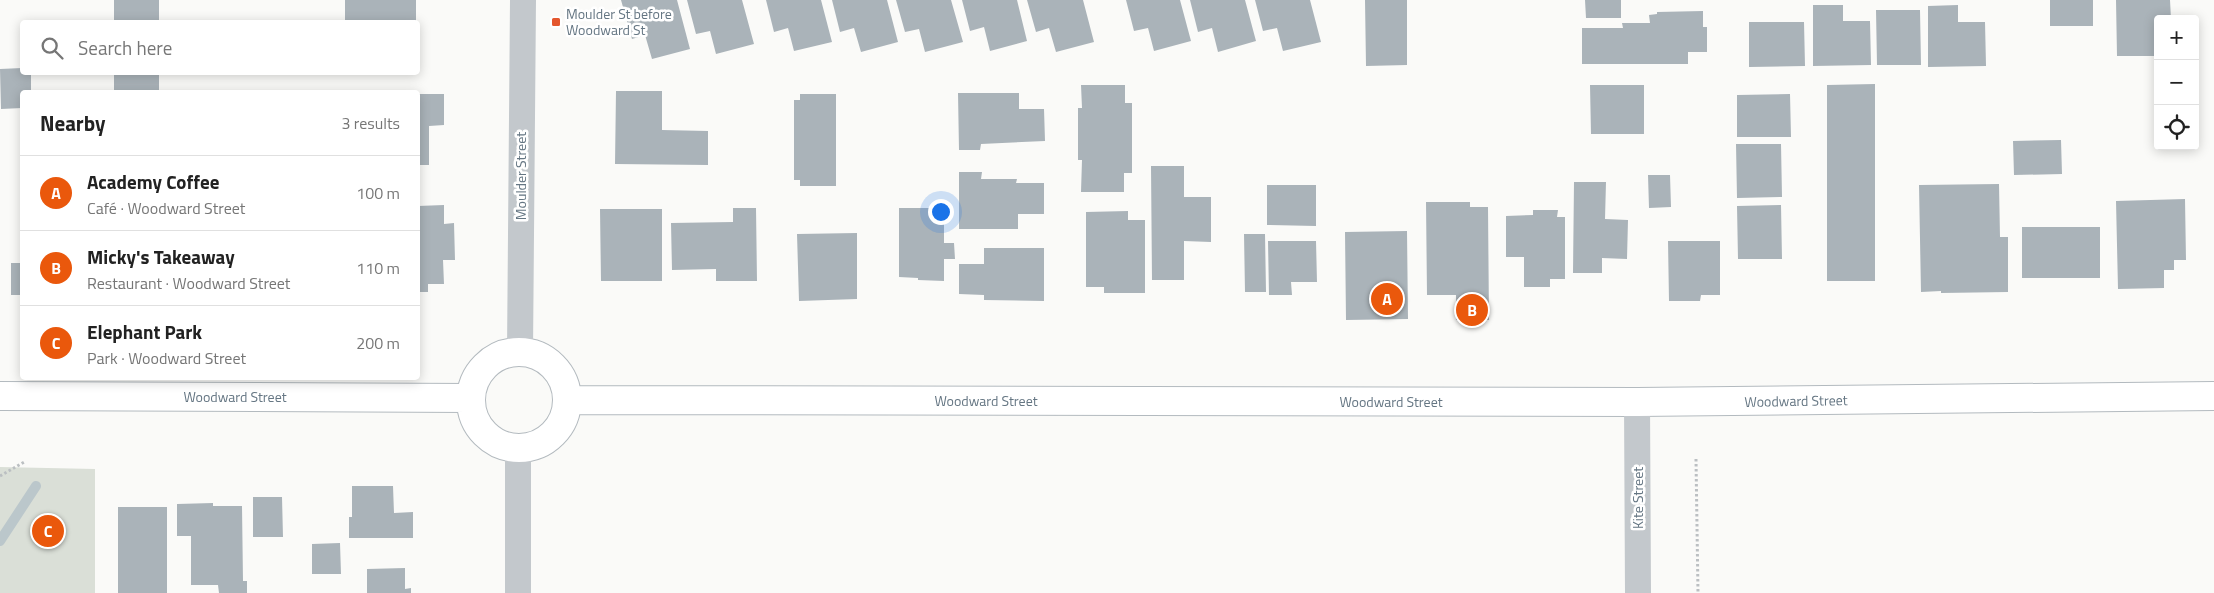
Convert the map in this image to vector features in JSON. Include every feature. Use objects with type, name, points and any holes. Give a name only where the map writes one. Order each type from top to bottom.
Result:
[{"type":"street","name":"Moulder Street","points":[[520,352],[522,0]]},
{"type":"street","points":[[520,352],[533,354],[547,360],[557,371],[565,385],[567,400],[565,415],[558,429],[547,440],[533,447],[518,449],[503,446],[489,439],[479,428],[472,414],[470,398],[473,384],[480,371],[490,360],[504,354],[520,352]]},
{"type":"street","name":"Woodward Street","points":[[0,396],[470,398]]},
{"type":"street","name":"Woodward Street","points":[[567,400],[1637,402],[2214,396]]},
{"type":"street","name":"Kite Street","points":[[1637,402],[1638,593]]},
{"type":"street","points":[[518,449],[518,593]]},
{"type":"path","points":[[1696,459],[1698,593]]},
{"type":"path","points":[[0,476],[26,461]]},
{"type":"shaded area","points":[[0,467],[95,469],[95,593],[0,593]]},
{"type":"building","points":[[114,0],[159,0],[159,20],[114,20]]},
{"type":"building","points":[[345,0],[416,0],[416,20],[345,20]]},
{"type":"building","points":[[621,0],[677,0],[690,49],[652,59],[645,35],[632,39]]},
{"type":"building","points":[[687,0],[742,0],[754,44],[716,54],[710,31],[696,34]]},
{"type":"building","points":[[766,0],[821,0],[832,42],[794,51],[788,28],[774,32]]},
{"type":"building","points":[[832,0],[887,0],[898,42],[861,52],[854,28],[840,32]]},
{"type":"building","points":[[896,0],[951,0],[963,42],[925,52],[919,29],[905,32]]},
{"type":"building","points":[[962,0],[1017,0],[1027,41],[990,51],[984,27],[970,31]]},
{"type":"building","points":[[1027,0],[1083,0],[1094,42],[1056,52],[1049,28],[1036,32]]},
{"type":"building","points":[[1126,0],[1180,0],[1191,41],[1154,51],[1148,28],[1134,31]]},
{"type":"building","points":[[1190,0],[1245,0],[1256,41],[1218,52],[1212,28],[1198,32]]},
{"type":"building","points":[[1255,0],[1310,0],[1321,42],[1283,51],[1277,28],[1263,31]]},
{"type":"building","points":[[1365,0],[1407,0],[1407,65],[1366,66]]},
{"type":"building","points":[[1585,0],[1621,0],[1621,18],[1586,18]]},
{"type":"building","points":[[2050,0],[2093,0],[2093,26],[2050,26]]},
{"type":"building","points":[[2116,0],[2170,0],[2171,15],[2154,15],[2154,56],[2117,56]]},
{"type":"building","points":[[1813,5],[1843,5],[1843,21],[1870,21],[1871,65],[1813,66]]},
{"type":"building","points":[[1958,5],[1958,22],[1985,22],[1986,66],[1928,67],[1928,6]]},
{"type":"building","points":[[1876,10],[1920,10],[1921,65],[1877,65]]},
{"type":"building","points":[[1703,11],[1703,27],[1707,27],[1707,52],[1688,52],[1688,64],[1582,64],[1582,28],[1623,28],[1622,23],[1650,23],[1649,15],[1657,14],[1657,12]]},
{"type":"building","points":[[1749,22],[1804,22],[1805,66],[1749,67]]},
{"type":"building","points":[[20,68],[20,75],[31,75],[31,90],[20,90],[20,108],[1,109],[0,69]]},
{"type":"building","points":[[114,75],[159,75],[159,90],[114,90]]},
{"type":"building","points":[[1875,84],[1875,281],[1827,281],[1827,85]]},
{"type":"building","points":[[1081,85],[1125,85],[1125,103],[1132,103],[1132,173],[1124,173],[1124,192],[1081,192],[1082,160],[1078,160],[1078,108],[1082,108]]},
{"type":"building","points":[[1590,85],[1644,85],[1644,134],[1591,134]]},
{"type":"building","points":[[616,91],[662,91],[662,130],[708,131],[708,165],[615,164]]},
{"type":"building","points":[[958,93],[1019,93],[1019,109],[1044,109],[1045,141],[981,144],[980,150],[959,150]]},
{"type":"building","points":[[420,94],[444,94],[444,125],[429,126],[429,165],[420,165]]},
{"type":"building","points":[[800,94],[836,94],[836,186],[800,186],[800,180],[794,180],[794,100],[800,100]]},
{"type":"building","points":[[1790,94],[1791,137],[1737,137],[1737,95]]},
{"type":"building","points":[[2061,140],[2062,174],[2014,175],[2013,141]]},
{"type":"building","points":[[1736,144],[1781,144],[1782,197],[1737,198]]},
{"type":"building","points":[[1151,166],[1184,166],[1184,197],[1211,197],[1211,242],[1184,241],[1184,280],[1152,280]]},
{"type":"building","points":[[959,172],[982,172],[981,179],[1017,179],[1016,183],[1044,183],[1044,214],[1018,214],[1018,229],[959,229]]},
{"type":"building","points":[[1648,175],[1670,175],[1671,207],[1649,208]]},
{"type":"building","points":[[1574,182],[1606,182],[1605,219],[1628,220],[1627,259],[1602,258],[1602,273],[1573,273]]},
{"type":"building","points":[[1999,184],[2000,237],[2008,237],[2008,292],[1921,292],[1919,185]]},
{"type":"building","points":[[1267,185],[1316,185],[1316,226],[1267,225]]},
{"type":"building","points":[[2185,199],[2186,260],[2174,260],[2174,270],[2164,270],[2164,288],[2118,289],[2116,201]]},
{"type":"building","points":[[1426,202],[1470,202],[1470,207],[1488,207],[1489,320],[1456,320],[1456,295],[1427,295]]},
{"type":"building","points":[[444,205],[444,224],[454,223],[455,260],[443,260],[444,284],[428,284],[428,292],[420,292],[420,206]]},
{"type":"building","points":[[1781,205],[1782,259],[1738,259],[1737,206]]},
{"type":"building","points":[[733,208],[756,208],[757,281],[716,281],[716,269],[672,270],[671,223],[733,222]]},
{"type":"building","points":[[899,208],[944,208],[944,243],[954,243],[955,259],[944,259],[944,281],[899,277]]},
{"type":"building","points":[[600,209],[662,209],[662,281],[601,281]]},
{"type":"building","points":[[1533,210],[1558,210],[1557,217],[1565,217],[1565,279],[1550,279],[1550,287],[1524,287],[1524,257],[1506,257],[1506,216],[1533,215]]},
{"type":"building","points":[[1128,211],[1128,220],[1145,220],[1145,293],[1104,293],[1104,287],[1086,287],[1086,212]]},
{"type":"building","points":[[2022,227],[2100,227],[2100,278],[2022,278]]},
{"type":"building","points":[[1407,231],[1408,319],[1346,320],[1345,232]]},
{"type":"building","points":[[857,233],[857,299],[799,301],[797,234]]},
{"type":"building","points":[[1244,234],[1265,234],[1266,292],[1245,292]]},
{"type":"building","points":[[1268,241],[1316,241],[1317,282],[1291,282],[1292,295],[1269,295]]},
{"type":"building","points":[[1668,241],[1720,241],[1720,295],[1701,295],[1700,301],[1669,301]]},
{"type":"building","points":[[984,248],[1044,248],[1044,301],[984,300],[984,295],[959,294],[959,264],[984,264]]},
{"type":"building","points":[[11,263],[20,263],[20,295],[11,295]]},
{"type":"building","points":[[352,486],[393,486],[394,513],[413,512],[413,538],[349,538],[349,517],[352,517]]},
{"type":"building","points":[[253,497],[282,497],[283,537],[253,537]]},
{"type":"building","points":[[213,503],[213,506],[242,506],[243,581],[247,581],[247,593],[219,593],[218,585],[191,585],[191,536],[177,536],[177,504]]},
{"type":"building","points":[[118,507],[167,507],[167,593],[118,593]]},
{"type":"building","points":[[340,543],[341,574],[312,574],[312,544]]},
{"type":"building","points":[[405,568],[405,589],[411,588],[411,593],[367,593],[367,569]]},
{"type":"waterway","points":[[0,541],[36,486]]},
{"type":"place","name":"Moulder St before Woodward St","points":[[556,22]]},
{"type":"place","name":"Academy Coffee","points":[[1387,299]]},
{"type":"place","name":"Micky's Takeaway","points":[[1472,310]]},
{"type":"place","name":"Elephant Park","points":[[48,531]]}]
